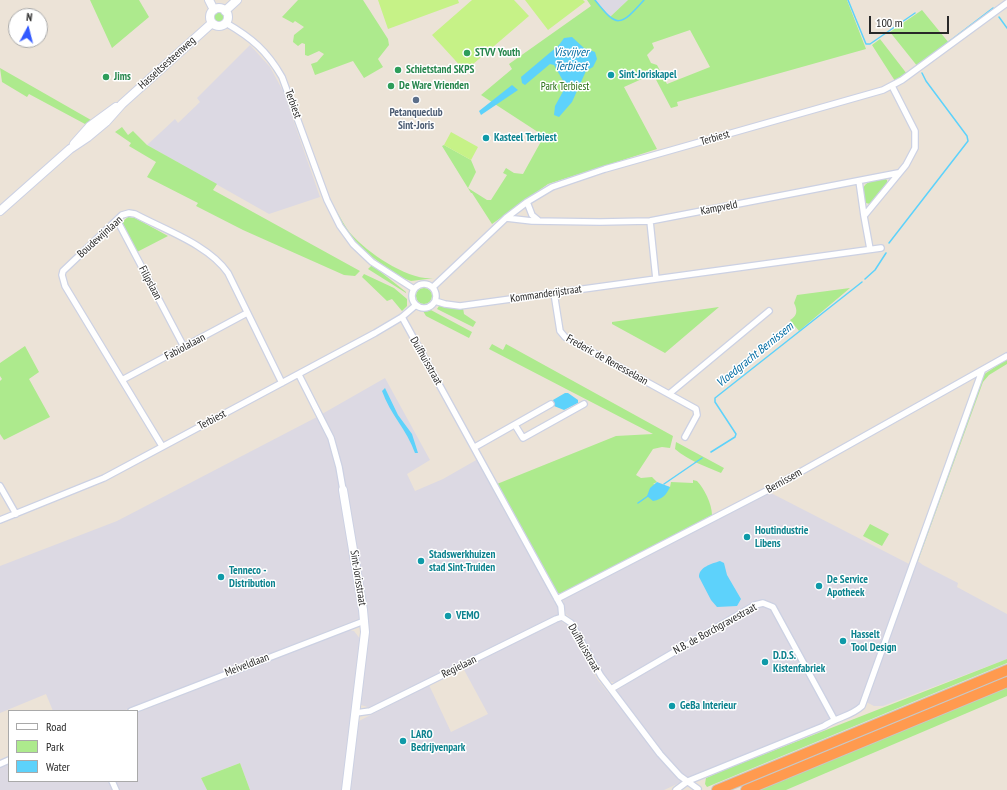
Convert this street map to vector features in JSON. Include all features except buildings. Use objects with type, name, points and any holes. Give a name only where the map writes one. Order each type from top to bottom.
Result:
[{"type":"highway","points":[[717,790],[1007,670]]},
{"type":"highway","points":[[746,790],[1007,682]]},
{"type":"main road","points":[[210,0],[214,10]]},
{"type":"main road","points":[[225,11],[237,0]]},
{"type":"main road","points":[[221,8],[225,11],[228,18],[226,23],[217,26],[212,23],[210,17],[214,10],[221,8]]},
{"type":"main road","name":"Hasseltsesteenweg","points":[[0,211],[70,149],[88,137],[106,122],[122,104],[212,23]]},
{"type":"main road","name":"Sint-Jorisstraat","points":[[343,490],[365,632],[346,790]]},
{"type":"street","name":"Terbiest","points":[[433,287],[506,218],[527,202],[552,187],[575,178],[864,97],[892,86],[1007,3]]},
{"type":"street","name":"Terbiest","points":[[226,23],[260,46],[274,63],[282,77],[327,200],[340,226],[353,244],[372,262],[414,289]]},
{"type":"street","points":[[864,216],[912,156],[915,148],[915,131],[892,86]]},
{"type":"street","name":"Kampveld","points":[[506,218],[600,222],[650,221],[898,173]]},
{"type":"street","points":[[859,181],[870,249]]},
{"type":"street","points":[[527,202],[532,215],[538,220]]},
{"type":"street","name":"Boudewijnlaan","points":[[162,446],[65,286],[62,275],[63,270],[122,215],[129,213],[135,214],[214,257],[228,273],[282,383]]},
{"type":"street","name":"Filipslaan","points":[[116,220],[184,347]]},
{"type":"street","points":[[650,221],[656,278]]},
{"type":"street","name":"Kommanderijstraat","points":[[435,301],[460,306],[880,248]]},
{"type":"street","points":[[423,283],[433,287],[437,295],[435,301],[427,308],[416,305],[412,298],[414,289],[423,283]]},
{"type":"street","name":"Frederic de Renesselaan","points":[[554,293],[561,334],[697,411],[696,418],[685,437]]},
{"type":"street","name":"Terbiest","points":[[0,520],[104,478],[162,446],[299,375],[402,317],[416,305]]},
{"type":"street","points":[[669,394],[769,311]]},
{"type":"street","name":"Fabiolalaan","points":[[122,380],[247,313]]},
{"type":"street","name":"Duifhuisstraat","points":[[402,317],[475,447],[524,541],[561,606],[562,617],[571,623],[601,676],[660,754],[698,790]]},
{"type":"street","name":"Bernissem","points":[[557,599],[763,493],[1007,356]]},
{"type":"street","points":[[676,790],[688,781],[824,726],[834,719],[847,717],[862,706],[913,558],[982,371]]},
{"type":"street","name":"Sint-Jorisstraat","points":[[299,375],[331,438],[339,467],[343,490]]},
{"type":"street","points":[[475,447],[551,404]]},
{"type":"street","points":[[515,425],[523,438],[584,404]]},
{"type":"street","points":[[0,486],[16,514]]},
{"type":"street","name":"N.B. de Borchgravestraat","points":[[611,689],[755,605],[763,603],[773,607],[834,719]]},
{"type":"street","name":"Regielaan","points":[[356,712],[370,711],[562,617]]},
{"type":"street","name":"Meiveldlaan","points":[[134,710],[364,621]]},
{"type":"shaded area","points":[[595,0],[628,0],[610,17]]},
{"type":"shaded area","points":[[250,45],[270,67],[283,91],[320,197],[269,214],[147,145],[175,119],[178,123],[200,102],[197,98]]},
{"type":"shaded area","points":[[385,378],[430,460],[407,474],[415,491],[443,479],[478,459],[495,494],[558,607],[558,615],[371,708],[361,705],[368,615],[126,710],[53,710],[46,694],[0,713],[0,566],[117,521],[315,418]]},
{"type":"shaded area","points":[[769,492],[913,566],[915,559],[923,565],[958,583],[957,587],[1007,614],[1007,659],[883,706],[874,706],[866,702],[827,721],[664,790],[250,790],[240,763],[201,778],[207,790],[0,790],[0,767],[8,763],[8,782],[138,782],[138,713],[349,630],[354,631],[361,640],[352,716],[359,721],[429,685],[451,732],[488,714],[463,668],[560,621],[568,626],[597,679],[610,695],[742,609],[615,683],[609,681],[603,673],[572,619],[566,614],[563,599]]},
{"type":"green space","points":[[90,0],[139,0],[149,17],[112,48]]},
{"type":"green space","points":[[298,0],[363,0],[388,39],[389,45],[378,59],[383,67],[364,78],[353,61],[315,75],[311,64],[317,62],[324,54],[319,51],[308,56],[305,55],[305,44],[302,43],[298,46],[293,42],[294,35],[304,27],[295,21],[293,23],[282,17]]},
{"type":"green space","points":[[378,0],[458,0],[459,3],[388,29]]},
{"type":"green space","name":"STVV Youth","points":[[472,0],[514,0],[529,16],[465,71],[432,35]]},
{"type":"green space","points":[[525,0],[583,0],[585,2],[548,30]]},
{"type":"green space","name":"Park Terbiest","points":[[587,0],[595,0],[610,17],[628,0],[847,0],[866,49],[677,102],[678,106],[671,108],[653,74],[624,87],[657,149],[548,184],[492,224],[471,193],[442,146],[444,145],[471,160],[476,172],[468,188],[487,200],[491,200],[507,175],[503,173],[506,168],[514,173],[523,174],[544,136],[481,95],[512,69],[509,64],[591,6]],"holes":[[[690,30],[710,67],[667,84],[657,65],[651,63],[647,55],[654,48],[652,43]]]},
{"type":"green space","points":[[922,10],[949,43],[918,67],[890,32]]},
{"type":"green space","points":[[219,12],[224,17],[219,22],[214,17]]},
{"type":"green space","points":[[880,39],[907,74],[895,81],[872,45]]},
{"type":"green space","points":[[0,68],[91,120],[85,124],[29,94],[27,97],[2,82]]},
{"type":"green space","points":[[122,127],[128,135],[133,131],[147,145],[217,184],[213,190],[360,271],[355,276],[344,275],[243,230],[196,206],[198,203],[147,177],[156,162],[129,146],[131,143],[115,132]]},
{"type":"green space","points":[[451,132],[478,147],[471,160],[444,145]]},
{"type":"green space","points":[[884,178],[887,180],[887,184],[870,204],[866,203],[863,192],[866,184],[873,180]]},
{"type":"green space","points":[[335,209],[352,235],[379,258],[414,276],[435,278],[411,281],[403,278],[383,265],[368,254],[350,235],[334,210]]},
{"type":"green space","points":[[128,217],[135,218],[168,236],[137,252],[122,222]]},
{"type":"green space","points":[[372,265],[406,292],[406,293],[368,269]]},
{"type":"green space","points":[[364,274],[394,288],[407,299],[407,306],[402,311],[392,299],[387,301],[362,277]]},
{"type":"green space","points":[[421,288],[427,288],[432,293],[430,302],[427,304],[421,304],[416,299],[416,293]]},
{"type":"green space","points":[[850,288],[799,331],[790,320],[796,313],[794,303],[797,295]]},
{"type":"green space","points":[[439,306],[463,308],[464,314],[476,322],[473,327],[437,309]]},
{"type":"green space","points":[[719,307],[665,353],[612,324],[612,322]]},
{"type":"green space","points":[[429,309],[472,332],[469,338],[426,316],[423,311]]},
{"type":"green space","points":[[492,344],[503,350],[506,344],[673,436],[670,448],[662,447],[653,449],[636,475],[641,478],[652,477],[657,482],[653,484],[670,487],[671,482],[693,483],[693,480],[697,481],[707,496],[711,506],[712,515],[563,594],[556,593],[497,484],[616,436],[653,434],[489,349]]},
{"type":"green space","points":[[25,346],[39,372],[29,379],[50,417],[4,440],[0,434],[0,381],[2,379],[0,376],[0,363]]},
{"type":"green space","points":[[1007,359],[1007,364],[989,375],[983,382],[918,561],[915,559],[983,375]]},
{"type":"green space","points":[[676,442],[724,468],[721,473],[697,463],[680,453],[675,449]]},
{"type":"green space","points":[[870,524],[889,534],[882,546],[863,536]]},
{"type":"green space","points":[[1007,659],[1007,663],[707,787],[705,784],[706,778],[724,770]]},
{"type":"green space","points":[[1007,687],[1007,696],[786,790],[760,790]]},
{"type":"green space","points":[[240,763],[250,790],[207,790],[201,778]]},
{"type":"water","name":"Visvijver Terbiest","points":[[572,37],[584,48],[595,52],[597,59],[593,67],[586,71],[572,102],[559,117],[554,115],[555,106],[566,86],[554,65],[550,64],[525,85],[522,83],[521,77],[559,45],[564,38]]},
{"type":"water","points":[[512,85],[518,90],[481,115],[479,111]]},
{"type":"water","points":[[385,388],[398,415],[412,434],[418,453],[415,453],[408,437],[389,407],[382,391]]},
{"type":"water","points":[[565,393],[568,393],[578,400],[578,403],[564,410],[554,406],[553,400]]},
{"type":"water","points":[[657,482],[670,487],[664,496],[653,501],[647,496],[650,488]]},
{"type":"water","points":[[720,561],[724,563],[727,575],[741,599],[737,606],[717,607],[711,600],[699,577],[703,568]]},
{"type":"waterway","points":[[595,0],[609,16],[619,21],[629,15],[644,0]]},
{"type":"waterway","points":[[848,0],[866,44],[870,44],[915,13]]},
{"type":"waterway","name":"Vloedgracht Bernissem","points":[[917,66],[993,8]]},
{"type":"waterway","points":[[999,17],[1007,28]]},
{"type":"waterway","name":"Vloedgracht Bernissem","points":[[889,243],[968,141],[967,136],[926,81],[922,73]]},
{"type":"waterway","name":"Vloedgracht Bernissem","points":[[865,279],[875,270],[886,253]]},
{"type":"waterway","name":"Vloedgracht Bernissem","points":[[711,452],[735,437],[736,434],[715,402],[715,398],[862,282]]},
{"type":"waterway","name":"Vloedgracht Bernissem","points":[[664,484],[702,458]]},
{"type":"waterway","name":"Vloedgracht Bernissem","points":[[638,503],[648,496]]},
{"type":"place","name":"STVV Youth","points":[[467,53]]},
{"type":"place","name":"Schietstand SKPS","points":[[398,70]]},
{"type":"place","name":"Sint-Joriskapel","points":[[611,75]]},
{"type":"place","name":"Jims","points":[[106,77]]},
{"type":"place","name":"De Ware Vrienden","points":[[391,86]]},
{"type":"place","name":"Petanqueclub Sint-Joris","points":[[416,100]]},
{"type":"place","name":"Kasteel Terbiest","points":[[486,138]]},
{"type":"place","name":"Houtindustrie Libens","points":[[747,537]]},
{"type":"place","name":"Stadswerkhuizen stad Sint-Truiden","points":[[421,561]]},
{"type":"place","name":"Tenneco - Distribution","points":[[221,577]]},
{"type":"place","name":"De Service Apotheek","points":[[819,586]]},
{"type":"place","name":"VEMO","points":[[448,616]]},
{"type":"place","name":"Hasselt Tool Design","points":[[843,641]]},
{"type":"place","name":"D.D.S. Kistenfabriek","points":[[765,662]]},
{"type":"place","name":"GeBa Interieur","points":[[672,706]]},
{"type":"place","name":"LARO Bedrijvenpark","points":[[403,741]]}]
